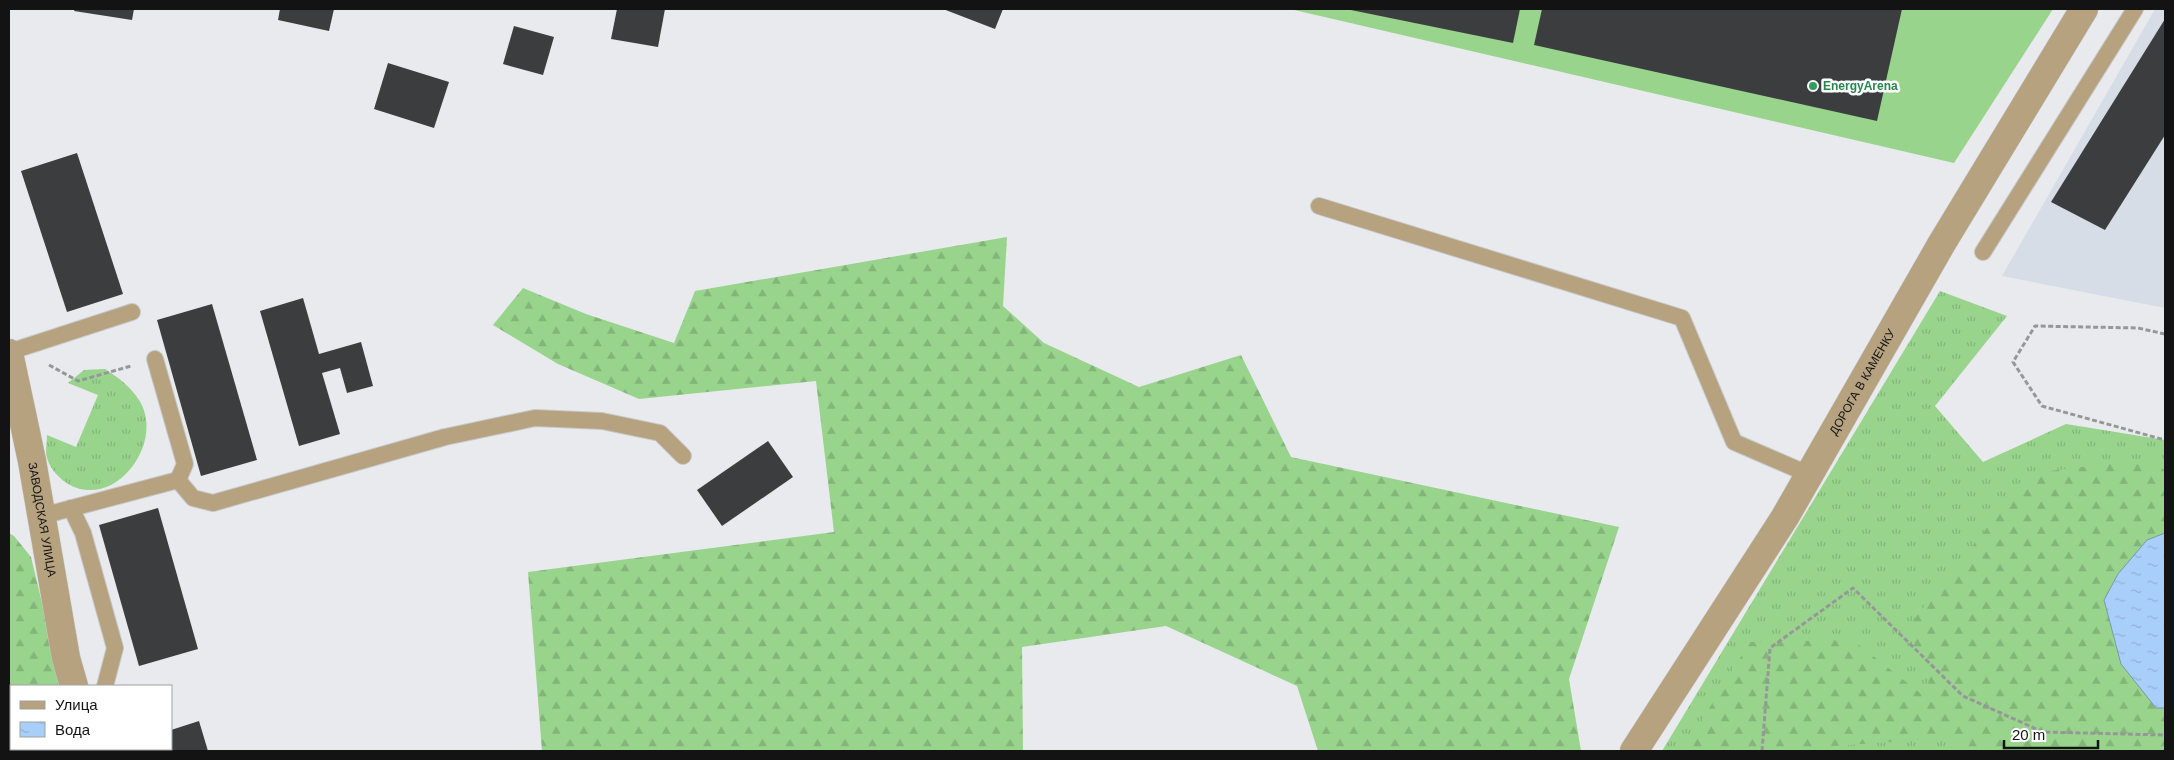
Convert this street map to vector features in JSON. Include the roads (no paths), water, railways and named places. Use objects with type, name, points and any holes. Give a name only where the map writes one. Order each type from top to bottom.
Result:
[{"type":"street","name":"ДОРОГА В КАМЕНКУ","points":[[1634,751],[1785,517],[1942,243],[2084,9]]},
{"type":"street","name":"ЗАВОДСКАЯ УЛИЦА","points":[[13,351],[66,658],[74,685]]},
{"type":"lane","points":[[1983,252],[2135,9]]},
{"type":"lane","points":[[1319,206],[1682,318],[1734,442],[1808,474]]},
{"type":"lane","points":[[13,351],[132,312]]},
{"type":"lane","points":[[155,359],[185,464],[178,480]]},
{"type":"lane","points":[[178,480],[193,498],[214,503],[445,437],[536,418],[602,421],[660,433],[683,456]]},
{"type":"lane","points":[[42,516],[178,480]]},
{"type":"lane","points":[[70,508],[83,533],[115,648],[106,685]]},
{"type":"water","points":[[2165,533],[2165,708],[2156,708],[2121,664],[2104,600],[2118,574],[2147,540]]},
{"type":"place","name":"EnergyArena","points":[[1813,86]]}]
